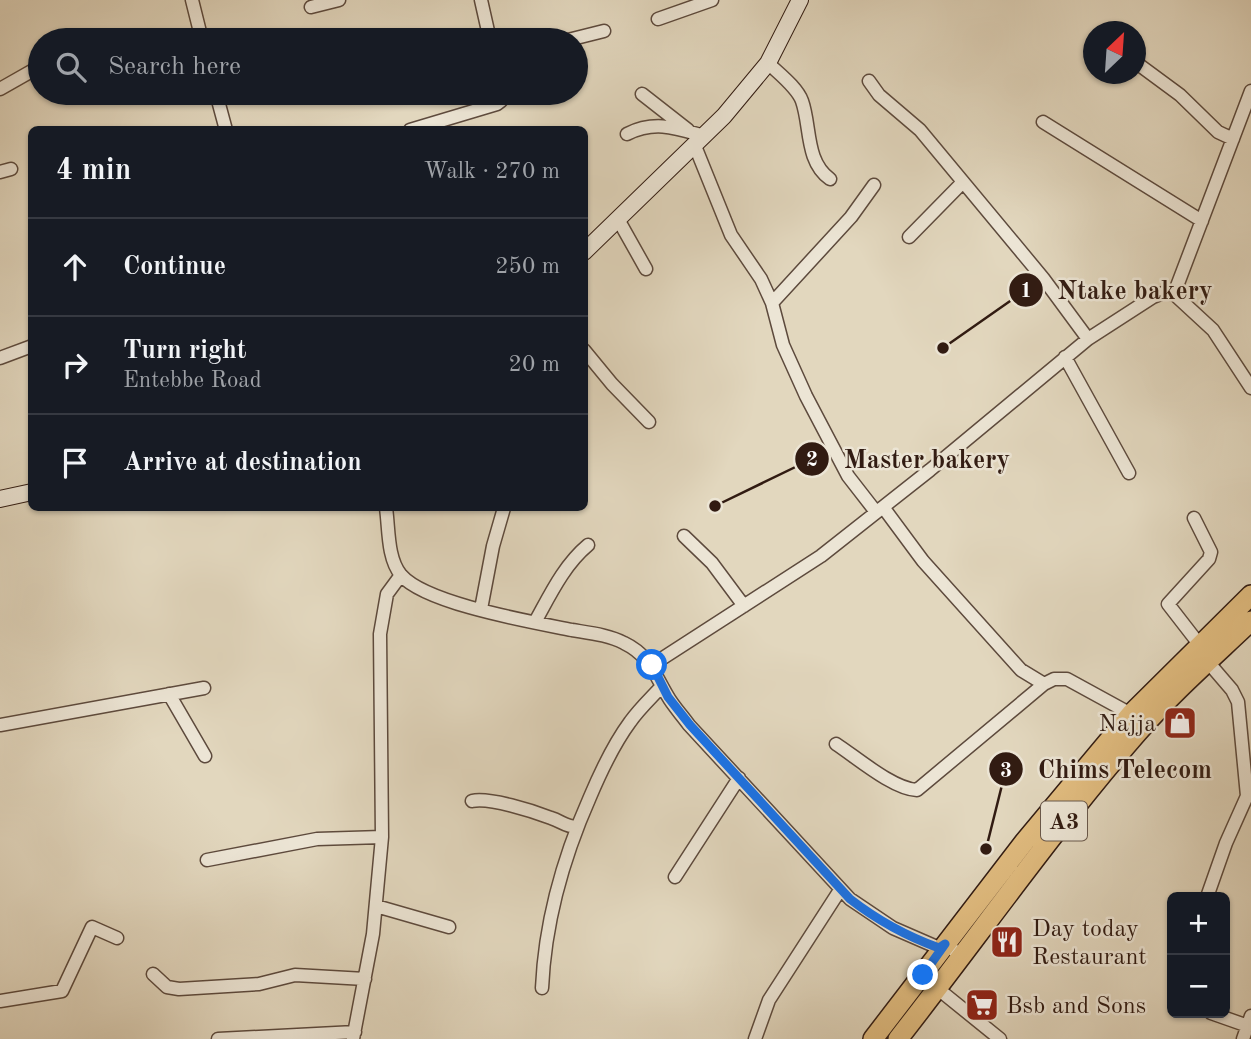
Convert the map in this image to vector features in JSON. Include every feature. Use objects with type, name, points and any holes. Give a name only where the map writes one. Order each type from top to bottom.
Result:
[{"type":"main road","name":"A3","points":[[873,1039],[930,982],[962,956],[1089,791],[1251,595]]},
{"type":"main road","name":"A3","points":[[898,1039],[930,982],[945,944],[1025,841],[1131,714],[1204,653],[1251,621]]},
{"type":"street","points":[[192,0],[199,28]]},
{"type":"street","points":[[311,7],[339,0]]},
{"type":"street","points":[[481,0],[487,28]]},
{"type":"street","points":[[658,19],[712,0]]},
{"type":"street","points":[[588,248],[619,221],[768,63],[800,0]]},
{"type":"street","points":[[588,35],[604,31]]},
{"type":"street","points":[[768,63],[802,101],[814,158],[819,168],[830,178]]},
{"type":"street","points":[[1146,70],[1180,95],[1218,132],[1233,139]]},
{"type":"street","points":[[0,89],[28,73]]},
{"type":"street","points":[[869,80],[879,94],[920,130],[1043,278],[1088,339]]},
{"type":"street","points":[[1174,294],[1251,91]]},
{"type":"street","points":[[642,94],[697,138],[731,235],[758,272],[772,303],[783,345],[848,477],[1021,670],[1044,684]]},
{"type":"street","points":[[219,105],[225,126]]},
{"type":"street","points":[[423,126],[494,105]]},
{"type":"street","points":[[1043,122],[1202,221]]},
{"type":"street","points":[[627,134],[648,125],[697,138]]},
{"type":"street","points":[[909,237],[962,183]]},
{"type":"street","points":[[772,303],[851,217],[874,185]]},
{"type":"street","points":[[619,221],[646,269]]},
{"type":"street","points":[[652,665],[821,555],[880,510],[1065,356],[1153,297],[1163,293],[1174,294],[1213,330],[1251,388]]},
{"type":"street","points":[[0,358],[28,348]]},
{"type":"street","points":[[588,354],[612,384],[649,422]]},
{"type":"street","points":[[1065,356],[1129,473]]},
{"type":"street","points":[[0,499],[28,493]]},
{"type":"street","points":[[386,511],[392,557],[401,575],[424,590],[481,609],[611,637],[634,648],[652,665],[662,687],[690,725],[841,890],[892,928],[939,948],[945,944],[962,956]]},
{"type":"street","points":[[481,609],[503,511]]},
{"type":"street","points":[[1194,518],[1212,552],[1209,559],[1168,604],[1238,702],[1247,796],[1226,843],[1209,892]]},
{"type":"street","points":[[684,536],[712,563],[744,606]]},
{"type":"street","points":[[535,622],[564,571],[588,545]]},
{"type":"street","points":[[218,1039],[354,1036],[376,906],[382,837],[380,634],[387,594],[401,575]]},
{"type":"street","points":[[836,744],[908,790],[917,790],[1044,684],[1054,679],[1067,679],[1131,714]]},
{"type":"street","points":[[542,988],[544,953],[558,883],[577,827],[618,739],[662,687]]},
{"type":"street","points":[[0,725],[204,688]]},
{"type":"street","points":[[169,694],[205,756]]},
{"type":"street","points":[[675,877],[739,778]]},
{"type":"street","points":[[472,801],[481,799],[501,803],[551,818],[568,827],[577,827]]},
{"type":"street","points":[[207,860],[317,839],[382,837]]},
{"type":"street","points":[[755,1039],[769,1000],[841,890]]},
{"type":"street","points":[[376,906],[449,928]]},
{"type":"street","points":[[0,1001],[62,991],[92,927],[117,938]]},
{"type":"street","points":[[153,974],[167,987],[179,989],[260,984],[295,975],[365,979]]},
{"type":"street","points":[[930,982],[1000,1039]]},
{"type":"street","points":[[1226,1018],[1248,1025]]},
{"type":"place","name":"Ntake bakery","points":[[943,348]]},
{"type":"place","name":"Master bakery","points":[[715,506]]},
{"type":"place","name":"Najja","points":[[1180,723]]},
{"type":"place","name":"Chims Telecom","points":[[986,849]]},
{"type":"place","name":"Day today Restaurant","points":[[1007,942]]},
{"type":"place","name":"Bsb and Sons","points":[[982,1005]]},
{"type":"route","points":[[652,665],[678,712],[850,899],[892,928],[913,938],[939,948],[945,944],[923,975]]}]
